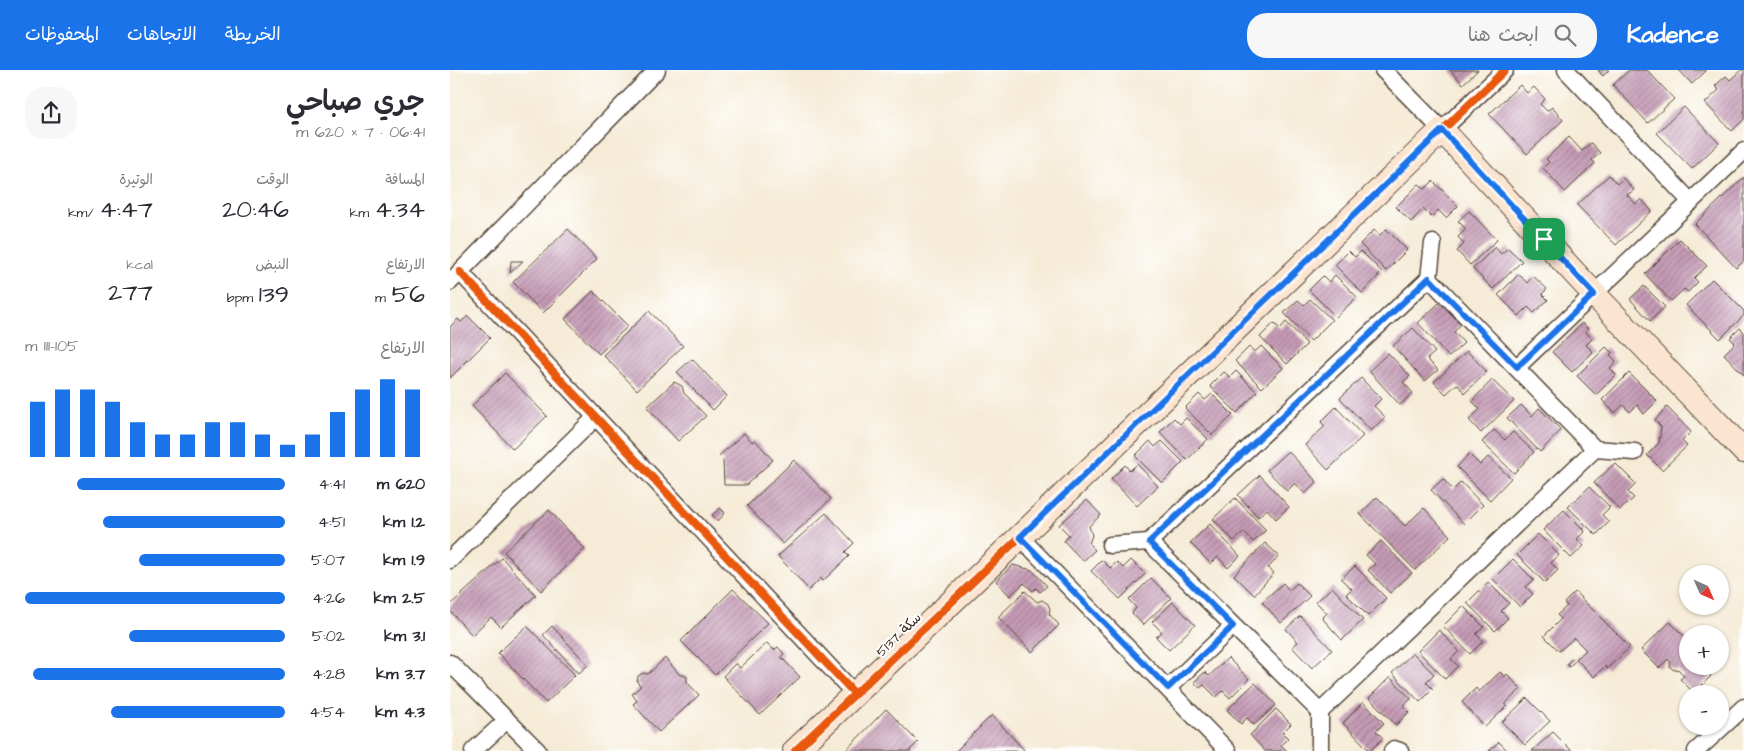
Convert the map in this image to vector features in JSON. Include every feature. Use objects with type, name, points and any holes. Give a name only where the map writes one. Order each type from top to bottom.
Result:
[{"type":"street","points":[[656,70],[455,277],[596,417],[855,694]]},
{"type":"street","points":[[1383,70],[1442,130],[1594,294],[1742,444]]},
{"type":"street","points":[[1442,130],[1505,70]]},
{"type":"street","points":[[1566,70],[1691,202]]},
{"type":"street","name":"سكة 5137","points":[[796,751],[1442,130]]},
{"type":"street","points":[[1517,367],[1744,151]]},
{"type":"street","points":[[1110,545],[1149,542],[1429,278],[1433,242]]},
{"type":"street","points":[[1429,278],[1595,449],[1635,452]]},
{"type":"street","points":[[450,560],[596,417]]},
{"type":"street","points":[[1320,712],[1595,449]]},
{"type":"street","points":[[1020,537],[1228,751]]},
{"type":"street","points":[[1149,542],[1320,712],[1320,751]]},
{"type":"street","points":[[1168,688],[1233,626]]},
{"type":"street","points":[[450,663],[538,751]]},
{"type":"street","points":[[1696,751],[1744,707]]},
{"type":"street","points":[[473,751],[507,720]]},
{"type":"street","points":[[1392,751],[1394,749],[1400,751]]},
{"type":"building","points":[[1450,70],[1478,70],[1463,84]]},
{"type":"building","points":[[1598,70],[1609,70],[1603,76]]},
{"type":"building","points":[[1629,70],[1647,70],[1674,99],[1648,123],[1613,85]]},
{"type":"building","points":[[1679,70],[1707,70],[1692,84]]},
{"type":"building","points":[[1741,70],[1744,70],[1744,119],[1732,131],[1705,103],[1719,90],[1715,86],[1718,83],[1726,76],[1730,80]]},
{"type":"building","points":[[1520,85],[1527,93],[1534,87],[1545,99],[1540,104],[1547,111],[1552,107],[1563,120],[1527,154],[1489,114]]},
{"type":"building","points":[[1684,107],[1719,143],[1692,169],[1657,133]]},
{"type":"building","points":[[1569,137],[1582,151],[1591,143],[1600,153],[1592,160],[1595,163],[1565,192],[1543,168],[1549,162],[1546,159]]},
{"type":"building","points":[[1609,175],[1617,184],[1623,178],[1634,190],[1627,195],[1636,204],[1641,199],[1652,211],[1616,245],[1577,205]]},
{"type":"building","points":[[1744,177],[1744,261],[1736,268],[1695,224]]},
{"type":"building","points":[[1433,181],[1458,206],[1446,218],[1438,210],[1431,217],[1423,209],[1411,222],[1396,207],[1419,184],[1425,189]]},
{"type":"building","points":[[1469,211],[1497,240],[1470,265],[1457,251],[1464,244],[1458,237],[1466,229],[1458,221]]},
{"type":"building","points":[[568,229],[597,259],[543,313],[513,282]]},
{"type":"building","points":[[1386,229],[1407,250],[1386,271],[1360,244],[1374,230],[1380,235]]},
{"type":"building","points":[[1680,239],[1707,266],[1694,278],[1698,282],[1688,292],[1684,289],[1671,301],[1645,274]]},
{"type":"building","points":[[1495,247],[1501,254],[1508,248],[1522,261],[1493,289],[1473,269]]},
{"type":"building","points":[[1349,251],[1355,257],[1361,251],[1382,272],[1362,293],[1335,265]]},
{"type":"building","points":[[511,261],[523,261],[510,273]]},
{"type":"building","points":[[1519,274],[1527,283],[1533,276],[1547,289],[1542,294],[1548,300],[1534,313],[1528,307],[1519,316],[1498,295]]},
{"type":"building","points":[[1335,275],[1357,297],[1336,317],[1309,290],[1323,276],[1329,282]]},
{"type":"building","points":[[1712,279],[1744,311],[1744,315],[1720,339],[1686,305]]},
{"type":"building","points":[[1644,286],[1665,307],[1650,321],[1630,299]]},
{"type":"building","points":[[593,291],[628,326],[599,354],[565,319]]},
{"type":"building","points":[[1310,299],[1332,320],[1311,341],[1284,313],[1298,300],[1304,305]]},
{"type":"building","points":[[1440,302],[1461,324],[1454,332],[1464,343],[1449,357],[1418,323]]},
{"type":"building","points":[[649,311],[683,346],[637,390],[603,355]]},
{"type":"building","points":[[468,316],[490,338],[450,378],[450,327],[458,319],[461,322]]},
{"type":"building","points":[[1286,322],[1307,344],[1287,364],[1260,337],[1274,323],[1280,329]]},
{"type":"building","points":[[1582,323],[1588,329],[1586,332],[1592,339],[1586,345],[1593,352],[1572,372],[1552,352]]},
{"type":"building","points":[[1413,328],[1435,352],[1427,359],[1438,370],[1425,381],[1393,346]]},
{"type":"building","points":[[1740,328],[1744,332],[1744,375],[1724,354],[1735,343],[1730,338]]},
{"type":"building","points":[[1261,346],[1283,368],[1262,388],[1235,361],[1249,347],[1255,352]]},
{"type":"building","points":[[1606,347],[1616,361],[1610,368],[1616,375],[1596,395],[1577,376]]},
{"type":"building","points":[[1467,351],[1487,372],[1465,393],[1457,384],[1446,394],[1434,382]]},
{"type":"building","points":[[1388,353],[1410,376],[1403,382],[1413,393],[1400,405],[1369,371]]},
{"type":"building","points":[[692,359],[727,396],[713,410],[677,372]]},
{"type":"building","points":[[1236,371],[1257,392],[1237,413],[1210,386],[1224,372],[1230,377]]},
{"type":"building","points":[[505,373],[547,416],[513,449],[472,406]]},
{"type":"building","points":[[1629,373],[1657,401],[1644,414],[1637,405],[1630,412],[1623,405],[1615,413],[1602,400]]},
{"type":"building","points":[[1361,378],[1381,399],[1374,406],[1385,417],[1371,431],[1340,398]]},
{"type":"building","points":[[1492,380],[1514,401],[1481,433],[1469,420],[1480,409],[1472,401]]},
{"type":"building","points":[[674,382],[682,386],[684,393],[706,416],[678,441],[647,407]]},
{"type":"building","points":[[1199,394],[1205,400],[1212,394],[1233,415],[1212,435],[1185,408]]},
{"type":"building","points":[[1521,405],[1532,416],[1539,408],[1561,430],[1540,452],[1507,418]]},
{"type":"building","points":[[1336,407],[1363,436],[1328,470],[1305,445],[1325,426],[1321,422]]},
{"type":"building","points":[[1667,407],[1691,432],[1682,441],[1687,446],[1662,470],[1647,455],[1659,443],[1661,427],[1655,420]]},
{"type":"building","points":[[1174,418],[1180,424],[1186,418],[1208,439],[1187,460],[1160,432]]},
{"type":"building","points":[[1494,430],[1505,440],[1513,432],[1534,452],[1514,473],[1482,442]]},
{"type":"building","points":[[744,433],[752,442],[755,440],[773,460],[746,485],[724,485],[723,460],[719,456]]},
{"type":"building","points":[[1150,441],[1155,447],[1162,441],[1183,462],[1162,483],[1135,456]]},
{"type":"building","points":[[1288,451],[1317,482],[1305,494],[1295,483],[1287,491],[1267,470]]},
{"type":"building","points":[[1469,454],[1480,465],[1488,457],[1511,478],[1490,500],[1457,467]]},
{"type":"building","points":[[794,460],[831,499],[783,544],[747,506]]},
{"type":"building","points":[[1615,463],[1636,484],[1628,492],[1634,498],[1620,510],[1594,483]]},
{"type":"building","points":[[1137,464],[1158,486],[1137,506],[1111,479],[1125,465],[1130,471]]},
{"type":"building","points":[[1260,475],[1289,507],[1276,519],[1267,509],[1258,517],[1238,495]]},
{"type":"building","points":[[1443,479],[1453,490],[1461,482],[1483,505],[1464,524],[1431,490]]},
{"type":"building","points":[[1589,487],[1610,507],[1602,515],[1609,522],[1596,535],[1568,507]]},
{"type":"building","points":[[1377,497],[1405,526],[1424,508],[1450,536],[1415,570],[1360,514]]},
{"type":"building","points":[[1235,498],[1266,530],[1253,542],[1244,532],[1234,541],[1213,519]]},
{"type":"building","points":[[1087,500],[1101,515],[1089,526],[1092,535],[1089,544],[1095,550],[1083,561],[1064,541],[1069,535],[1059,525]]},
{"type":"building","points":[[720,508],[725,513],[718,521],[712,515]]},
{"type":"building","points":[[549,510],[585,549],[541,591],[504,552]]},
{"type":"building","points":[[1564,510],[1585,531],[1577,539],[1584,546],[1571,558],[1543,530]]},
{"type":"building","points":[[826,513],[854,543],[845,552],[849,556],[823,581],[821,578],[809,590],[778,556]]},
{"type":"building","points":[[1210,524],[1240,556],[1228,568],[1218,557],[1211,564],[1190,543]]},
{"type":"building","points":[[1538,534],[1559,555],[1551,563],[1558,570],[1545,583],[1517,555]]},
{"type":"building","points":[[1381,541],[1412,573],[1390,593],[1368,570],[1375,564],[1366,555]]},
{"type":"building","points":[[1265,543],[1279,556],[1268,568],[1274,573],[1254,595],[1234,575]]},
{"type":"building","points":[[502,558],[536,595],[501,627],[491,617],[472,635],[450,611],[450,605]]},
{"type":"building","points":[[1513,559],[1534,580],[1526,587],[1533,594],[1520,607],[1493,579]]},
{"type":"building","points":[[1102,560],[1110,568],[1117,562],[1123,568],[1131,560],[1145,574],[1120,599],[1091,571]]},
{"type":"building","points":[[1013,565],[1032,570],[1047,586],[1040,592],[1036,588],[1033,591],[1024,583],[1010,596],[996,581]]},
{"type":"building","points":[[1355,566],[1386,598],[1368,616],[1346,594],[1352,589],[1341,579]]},
{"type":"building","points":[[1151,578],[1171,598],[1143,625],[1132,613],[1136,608],[1129,600]]},
{"type":"building","points":[[1488,582],[1509,603],[1501,611],[1508,618],[1495,631],[1467,603]]},
{"type":"building","points":[[1283,583],[1289,590],[1297,583],[1310,596],[1281,623],[1262,602]]},
{"type":"building","points":[[1332,587],[1363,620],[1342,640],[1322,618],[1327,613],[1316,602]]},
{"type":"building","points":[[733,589],[768,623],[715,675],[681,641]]},
{"type":"building","points":[[1025,591],[1037,602],[1042,600],[1048,604],[1049,614],[1059,625],[1032,652],[998,617]]},
{"type":"building","points":[[1575,592],[1630,647],[1607,669],[1605,666],[1594,677],[1576,659],[1586,650],[1574,638],[1559,651],[1544,636],[1561,619],[1557,615],[1567,606],[1564,603]]},
{"type":"building","points":[[1173,602],[1195,625],[1169,650],[1156,637],[1162,632],[1152,622]]},
{"type":"building","points":[[1463,606],[1484,627],[1476,634],[1483,641],[1470,654],[1443,626]]},
{"type":"building","points":[[1300,616],[1332,650],[1312,668],[1292,647],[1298,642],[1286,629]]},
{"type":"building","points":[[1670,622],[1679,631],[1679,670],[1674,670],[1670,667],[1668,659],[1659,668],[1641,650]]},
{"type":"building","points":[[527,626],[575,675],[546,703],[498,653]]},
{"type":"building","points":[[552,626],[588,665],[579,673],[543,635]]},
{"type":"building","points":[[1439,630],[1459,651],[1451,659],[1458,666],[1445,679],[1418,651]]},
{"type":"building","points":[[767,643],[774,650],[778,647],[784,654],[781,657],[800,677],[760,715],[723,676],[736,663],[740,668]]},
{"type":"building","points":[[1413,653],[1434,674],[1426,682],[1433,689],[1420,702],[1392,673]]},
{"type":"building","points":[[665,658],[680,675],[687,677],[687,682],[699,695],[659,732],[633,704],[637,701],[632,694],[641,686],[637,682],[638,676],[643,673],[648,674]]},
{"type":"building","points":[[1228,658],[1249,679],[1230,698],[1223,691],[1216,697],[1204,685],[1200,688],[1194,682],[1205,672],[1209,676]]},
{"type":"building","points":[[1572,658],[1575,661],[1569,667],[1567,664]]},
{"type":"building","points":[[1500,672],[1505,677],[1507,674],[1521,689],[1505,704],[1507,706],[1485,727],[1462,702],[1476,688],[1479,692]]},
{"type":"building","points":[[1684,676],[1711,676],[1702,685],[1686,685],[1680,679]]},
{"type":"building","points":[[1390,677],[1411,699],[1403,706],[1409,712],[1396,725],[1369,698]]},
{"type":"building","points":[[1255,683],[1276,705],[1254,725],[1247,718],[1241,724],[1227,710]]},
{"type":"building","points":[[1527,698],[1550,721],[1525,745],[1502,722]]},
{"type":"building","points":[[1363,702],[1384,723],[1376,731],[1383,738],[1370,751],[1343,723]]},
{"type":"building","points":[[886,709],[918,742],[911,751],[849,751],[847,749]]},
{"type":"building","points":[[1276,709],[1291,724],[1282,733],[1288,738],[1281,745],[1287,751],[1265,751],[1250,735]]},
{"type":"building","points":[[992,715],[1025,751],[956,751]]},
{"type":"building","points":[[1553,732],[1572,751],[1532,751]]},
{"type":"building","points":[[1499,742],[1508,751],[1489,751]]},
{"type":"cycle path","points":[[795,751],[1505,70]]},
{"type":"cycle path","points":[[460,272],[855,694]]},
{"type":"route","points":[[1442,130],[1544,239],[1594,294],[1517,367],[1429,278],[1149,542],[1233,626],[1168,688],[1020,537],[1442,130]]}]
